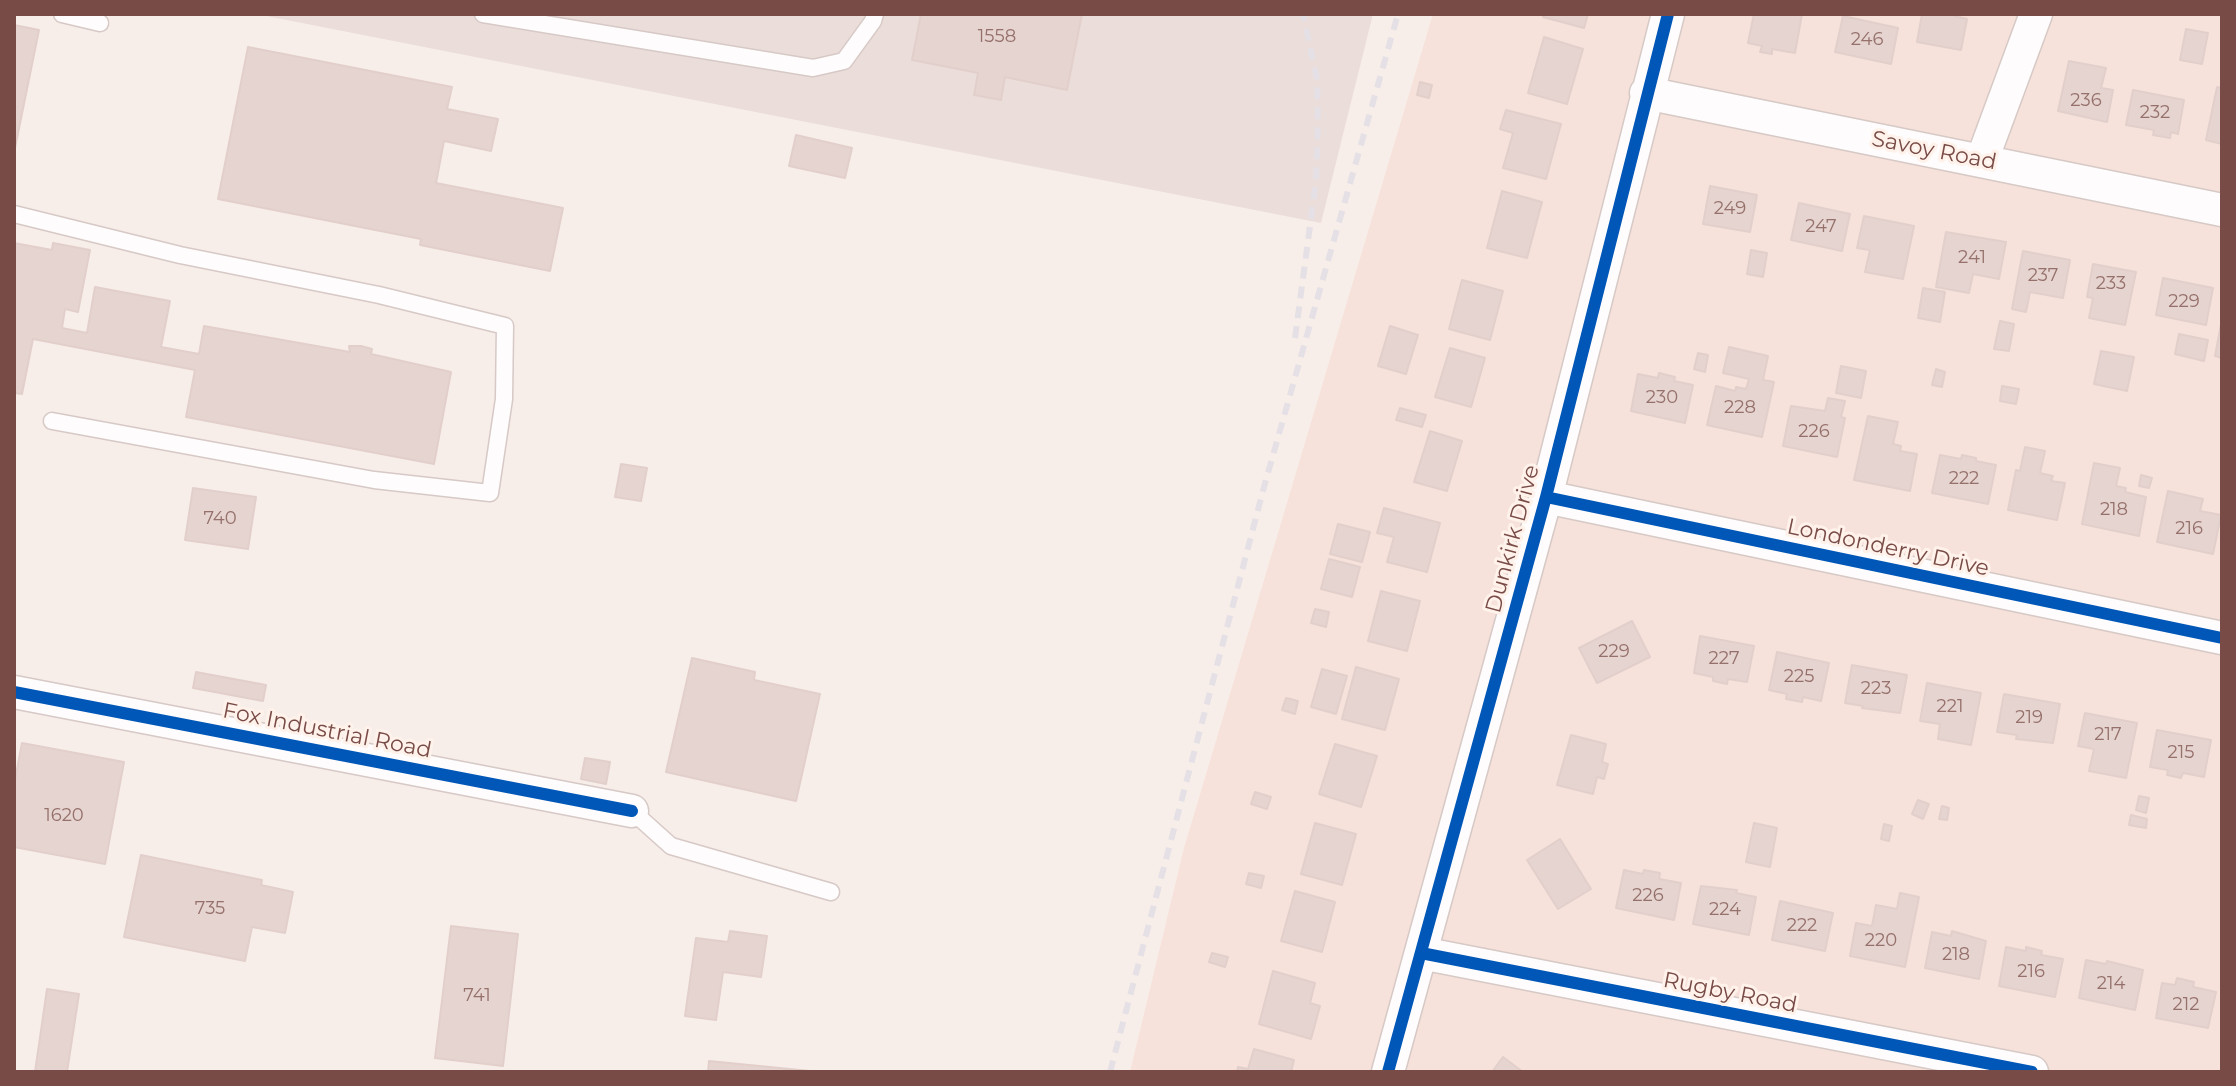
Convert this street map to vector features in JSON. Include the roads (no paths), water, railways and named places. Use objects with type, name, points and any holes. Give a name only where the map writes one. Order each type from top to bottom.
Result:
[{"type":"street","name":"Dunkirk Drive","points":[[1388,1072],[1546,497],[1668,14]]},
{"type":"street","points":[[1982,160],[2036,14]]},
{"type":"street","name":"Savoy Road","points":[[1646,93],[2222,210]]},
{"type":"street","name":"Londonderry Drive","points":[[1546,497],[2222,638]]},
{"type":"street","name":"Fox Industrial Road","points":[[14,692],[632,811]]},
{"type":"street","name":"Rugby Road","points":[[1421,953],[2032,1072]]},
{"type":"lane","points":[[62,14],[100,23]]},
{"type":"lane","points":[[483,14],[813,68],[844,61],[875,14]]},
{"type":"lane","points":[[14,214],[180,255],[379,295],[505,326],[504,399],[490,493],[374,480],[52,421]]},
{"type":"lane","points":[[632,811],[671,846],[831,892]]},
{"type":"railway","points":[[1295,338],[1316,181],[1318,124],[1317,79],[1303,14]]},
{"type":"railway","points":[[1110,1072],[1264,487],[1398,14]]}]
